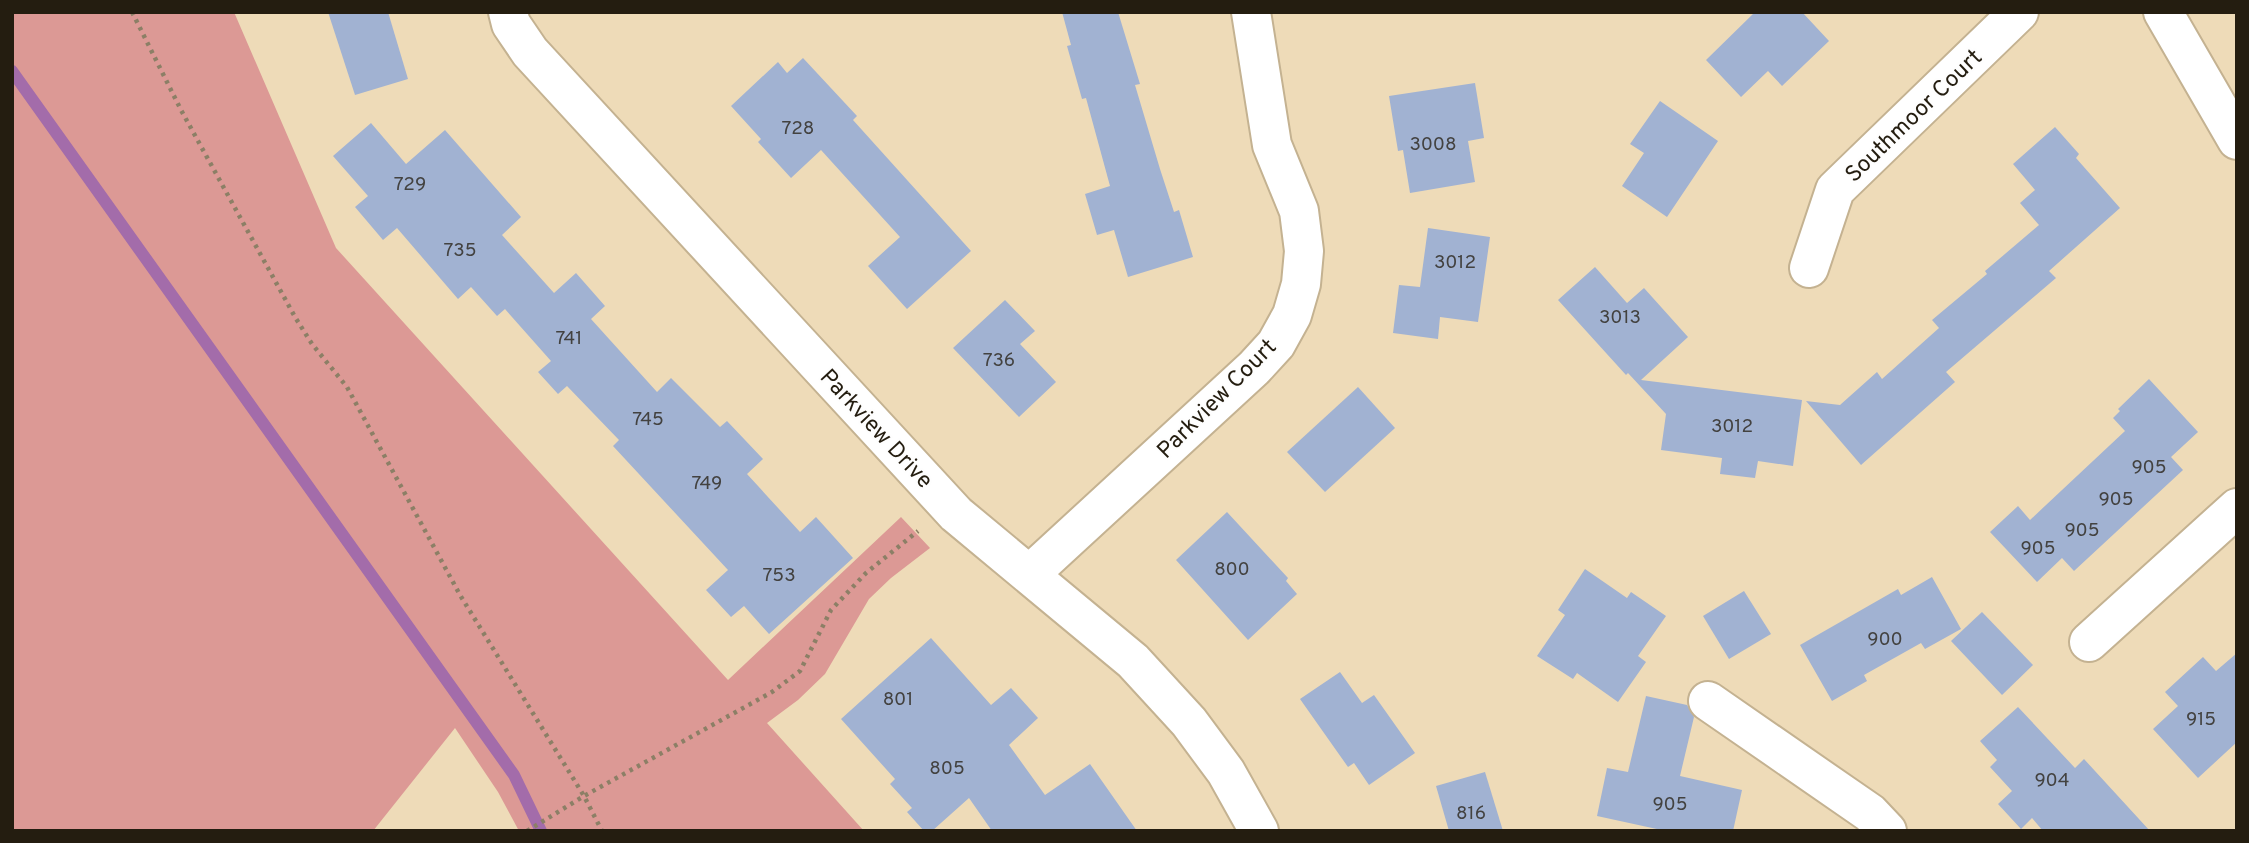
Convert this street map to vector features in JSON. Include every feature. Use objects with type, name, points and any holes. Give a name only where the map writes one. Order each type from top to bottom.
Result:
[{"type":"street","name":"Parkview Drive","points":[[508,12],[511,24],[530,52],[948,505],[1133,661],[1189,722],[1226,772],[1259,831]]},
{"type":"street","name":"Parkview Court","points":[[1030,575],[1254,368],[1276,344],[1292,314],[1301,284],[1303,238],[1299,211],[1272,145],[1251,12]]},
{"type":"street","name":"Southmoor Court","points":[[1809,268],[1835,190],[2020,12]]},
{"type":"street","points":[[2163,12],[2237,140]]},
{"type":"street","points":[[2089,642],[2237,508]]},
{"type":"street","points":[[1708,701],[1879,822]]},
{"type":"path","points":[[132,12],[181,110],[295,317],[312,344],[347,387],[460,595],[603,831]]},
{"type":"path","points":[[527,831],[584,796],[772,692],[800,671],[831,610],[866,573],[948,505]]},
{"type":"shaded area","points":[[12,12],[234,12],[336,248],[728,680],[901,517],[930,548],[869,599],[825,674],[798,700],[767,723],[864,831],[519,831],[498,792],[455,728],[373,831],[12,831]]},
{"type":"building","points":[[328,12],[388,12],[408,79],[355,95]]},
{"type":"building","points":[[1062,12],[1118,12],[1140,84],[1135,85],[1160,169],[1174,212],[1179,210],[1193,257],[1128,277],[1114,230],[1097,235],[1085,194],[1110,186],[1086,98],[1082,99],[1067,46],[1071,45]]},
{"type":"building","points":[[1755,12],[1802,12],[1829,41],[1782,86],[1768,71],[1741,97],[1706,60]]},
{"type":"building","points":[[803,58],[857,116],[853,120],[971,251],[907,309],[868,266],[900,237],[821,150],[791,178],[758,142],[761,139],[731,106],[778,62],[787,73]]},
{"type":"building","points":[[1475,83],[1484,138],[1468,141],[1475,182],[1410,193],[1403,150],[1398,151],[1389,96]]},
{"type":"building","points":[[1660,101],[1718,141],[1667,217],[1622,186],[1644,153],[1630,144]]},
{"type":"building","points":[[371,123],[406,164],[445,130],[521,217],[502,235],[554,293],[576,273],[605,306],[591,319],[657,392],[671,378],[720,427],[727,421],[763,459],[747,474],[800,532],[816,517],[853,558],[769,634],[744,606],[731,617],[706,590],[728,570],[613,446],[619,440],[567,386],[558,394],[538,372],[551,361],[505,309],[497,316],[471,287],[458,299],[397,228],[383,240],[355,207],[368,196],[333,156]]},
{"type":"building","points":[[2055,127],[2079,154],[2076,158],[2120,208],[2049,271],[2056,278],[1946,372],[1955,382],[1861,465],[1806,401],[1840,405],[1877,372],[1882,379],[1939,328],[1932,320],[1987,274],[1985,271],[2039,225],[2020,203],[2035,190],[2013,164]]},
{"type":"building","points":[[1428,228],[1490,237],[1478,322],[1440,317],[1438,339],[1393,333],[1399,285],[1420,287]]},
{"type":"building","points":[[1595,267],[1627,303],[1644,288],[1688,337],[1641,380],[1802,400],[1793,466],[1758,461],[1755,478],[1720,474],[1722,458],[1661,450],[1666,414],[1628,373],[1626,375],[1558,300]]},
{"type":"building","points":[[1005,300],[1035,331],[1020,344],[1056,382],[1019,417],[953,348]]},
{"type":"building","points":[[2149,379],[2198,432],[2171,457],[2183,470],[2074,571],[2062,558],[2037,582],[1990,532],[2018,506],[2030,520],[2125,431],[2113,418],[2120,411],[2118,409]]},
{"type":"building","points":[[1358,387],[1395,428],[1325,492],[1287,452]]},
{"type":"building","points":[[1227,512],[1288,578],[1286,581],[1297,594],[1248,640],[1176,560]]},
{"type":"building","points":[[1585,569],[1627,598],[1631,592],[1666,616],[1638,656],[1646,662],[1618,702],[1577,673],[1573,679],[1537,656],[1565,615],[1558,610]]},
{"type":"building","points":[[1932,577],[1961,629],[1925,649],[1921,643],[1864,675],[1867,681],[1832,701],[1800,645],[1898,589],[1901,595]]},
{"type":"building","points":[[1744,591],[1771,634],[1729,659],[1703,616]]},
{"type":"building","points":[[1982,612],[2033,665],[2002,695],[1951,641]]},
{"type":"building","points":[[931,638],[991,705],[1011,688],[1038,718],[1009,745],[1045,795],[1090,764],[1137,831],[992,831],[969,798],[932,831],[924,831],[907,812],[912,808],[890,784],[895,779],[841,719]]},
{"type":"building","points":[[2237,653],[2237,742],[2198,778],[2153,729],[2178,706],[2165,692],[2203,657],[2216,671]]},
{"type":"building","points":[[1340,672],[1362,703],[1374,695],[1415,753],[1369,785],[1354,763],[1348,767],[1300,699]]},
{"type":"building","points":[[1646,696],[1687,705],[1694,717],[1680,776],[1742,790],[1733,831],[1666,831],[1597,816],[1607,768],[1628,772]]},
{"type":"building","points":[[2018,707],[2075,768],[2084,759],[2150,831],[2043,831],[2032,818],[2021,829],[1998,804],[2012,791],[1990,767],[1997,760],[1980,741]]},
{"type":"building","points":[[1485,772],[1503,831],[1449,831],[1436,786]]},
{"type":"waterway","points":[[12,71],[514,775],[541,831]]}]
